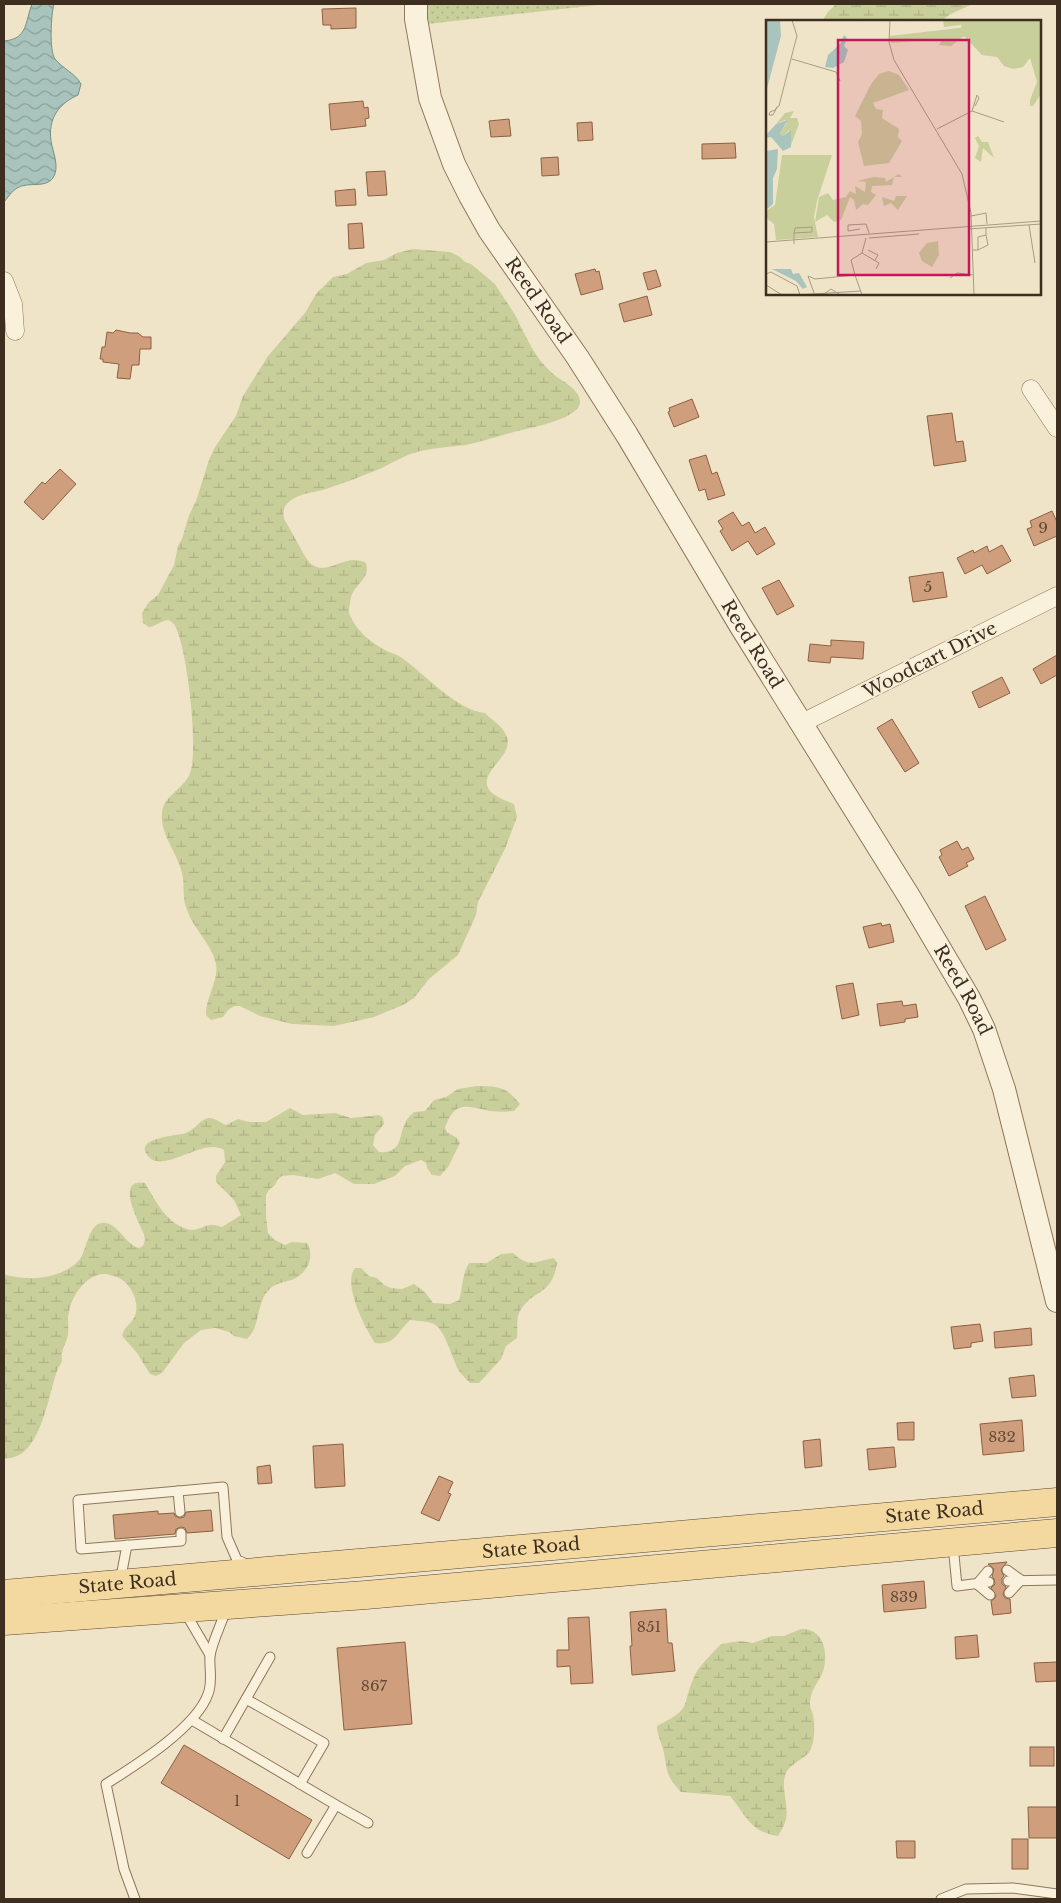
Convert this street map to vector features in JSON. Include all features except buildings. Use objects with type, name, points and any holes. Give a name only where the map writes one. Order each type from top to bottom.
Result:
[{"type":"main road","name":"State Road","points":[[4,1621],[92,1600],[119,1584],[1057,1502]]},
{"type":"main road","name":"State Road","points":[[4,1594],[182,1608],[228,1606],[1057,1533]]},
{"type":"street","name":"Reed Road","points":[[416,4],[416,20],[430,98],[454,164],[470,196],[489,230],[578,358],[627,434],[740,625],[910,898],[969,998],[984,1029],[1004,1089],[1057,1300]]},
{"type":"street","points":[[4,281],[13,304],[15,331]]},
{"type":"street","points":[[1031,389],[1057,428]]},
{"type":"street","name":"Woodcart Drive","points":[[802,724],[1057,596]]},
{"type":"lane","points":[[180,1533],[181,1541],[81,1549],[78,1500],[224,1488],[227,1537],[237,1560],[266,1572]]},
{"type":"lane","points":[[178,1491],[180,1512]]},
{"type":"lane","points":[[953,1542],[957,1586],[989,1582]]},
{"type":"lane","points":[[119,1584],[127,1545]]},
{"type":"lane","points":[[1007,1570],[1021,1580]]},
{"type":"lane","points":[[977,1584],[988,1571]]},
{"type":"lane","points":[[1008,1580],[1057,1580]]},
{"type":"lane","points":[[1009,1593],[1021,1580]]},
{"type":"lane","points":[[977,1584],[990,1595]]},
{"type":"lane","points":[[135,1899],[124,1869],[106,1784],[144,1760],[192,1720],[208,1694],[211,1671],[210,1655],[228,1606]]},
{"type":"lane","points":[[182,1608],[210,1655]]},
{"type":"lane","points":[[223,1739],[270,1657]]},
{"type":"lane","points":[[246,1699],[324,1743],[300,1784]]},
{"type":"lane","points":[[192,1720],[368,1823]]},
{"type":"lane","points":[[307,1853],[336,1804]]},
{"type":"lane","points":[[941,1899],[966,1889],[1013,1888],[1057,1894]]},
{"type":"green space","points":[[426,4],[607,4],[428,24]]},
{"type":"green space","points":[[836,4],[972,4],[952,13],[943,20],[823,20]]},
{"type":"green space","points":[[413,249],[450,252],[471,264],[495,284],[517,318],[537,356],[552,373],[574,389],[580,403],[577,409],[570,414],[550,423],[466,445],[413,453],[355,479],[299,496],[286,505],[284,510],[285,521],[311,564],[324,568],[351,560],[366,563],[366,574],[351,597],[349,614],[369,640],[387,651],[398,655],[452,698],[474,710],[485,713],[502,728],[508,743],[502,757],[491,770],[487,784],[492,793],[514,804],[517,817],[505,849],[478,902],[476,915],[458,955],[429,979],[414,998],[403,1005],[374,1017],[334,1026],[292,1024],[260,1016],[240,1006],[229,1009],[223,1017],[211,1020],[206,1015],[206,1009],[216,977],[216,964],[214,956],[189,915],[185,903],[180,865],[166,836],[162,821],[163,807],[184,783],[190,773],[193,743],[187,674],[179,635],[174,624],[168,620],[149,627],[143,623],[142,613],[149,602],[158,595],[174,565],[178,546],[196,501],[209,460],[215,447],[236,416],[243,396],[268,356],[305,313],[316,294],[333,277],[347,274],[366,263],[384,260],[397,253]]},
{"type":"green space","points":[[491,1086],[502,1089],[511,1094],[520,1104],[514,1111],[502,1112],[468,1107],[457,1109],[445,1128],[460,1143],[448,1167],[440,1176],[432,1175],[426,1163],[421,1160],[405,1166],[395,1176],[374,1184],[354,1184],[335,1173],[318,1179],[293,1175],[282,1176],[278,1179],[266,1195],[268,1233],[275,1240],[285,1245],[292,1242],[307,1243],[310,1258],[306,1268],[299,1276],[275,1285],[267,1292],[263,1299],[255,1327],[247,1339],[215,1328],[201,1330],[184,1343],[162,1373],[156,1376],[150,1374],[137,1353],[122,1336],[135,1316],[136,1311],[136,1301],[129,1287],[121,1279],[106,1274],[99,1274],[87,1281],[77,1292],[70,1306],[68,1335],[62,1354],[62,1361],[57,1370],[41,1425],[26,1450],[16,1456],[4,1458],[4,1274],[33,1278],[55,1275],[64,1271],[80,1259],[90,1233],[93,1228],[101,1223],[112,1225],[134,1246],[139,1248],[143,1246],[144,1234],[134,1211],[130,1194],[131,1187],[136,1183],[145,1183],[167,1216],[173,1222],[190,1230],[211,1225],[222,1227],[241,1215],[234,1200],[216,1182],[216,1176],[225,1162],[224,1150],[216,1147],[206,1148],[174,1159],[155,1161],[148,1156],[145,1150],[146,1145],[151,1141],[186,1133],[208,1118],[215,1119],[226,1125],[238,1119],[249,1122],[266,1122],[290,1108],[303,1115],[335,1113],[351,1118],[379,1115],[383,1118],[384,1124],[375,1135],[373,1145],[379,1152],[387,1152],[396,1147],[409,1117],[414,1112],[425,1111],[434,1100],[446,1097],[458,1089]]},
{"type":"green space","points":[[513,1253],[528,1262],[533,1263],[554,1258],[557,1263],[551,1282],[530,1299],[520,1311],[517,1338],[506,1346],[501,1359],[479,1383],[470,1383],[459,1371],[442,1333],[434,1324],[410,1320],[392,1340],[375,1343],[356,1306],[351,1284],[355,1268],[361,1268],[369,1276],[377,1278],[384,1285],[391,1288],[402,1289],[414,1284],[425,1292],[433,1303],[450,1304],[459,1300],[469,1263],[487,1263],[501,1254]]},
{"type":"green space","points":[[801,1629],[814,1632],[819,1636],[824,1648],[825,1661],[823,1673],[814,1688],[811,1698],[810,1705],[813,1715],[814,1737],[811,1749],[809,1753],[790,1768],[785,1776],[784,1786],[787,1814],[785,1823],[778,1836],[761,1831],[755,1827],[730,1796],[681,1792],[672,1781],[668,1772],[657,1726],[681,1711],[696,1673],[721,1644],[740,1641],[753,1643],[772,1636],[784,1636]]},
{"type":"water","points":[[32,4],[54,4],[51,32],[53,55],[81,84],[78,95],[65,103],[53,119],[50,133],[56,169],[53,178],[46,183],[21,186],[12,192],[4,202],[4,41],[12,40],[22,33]]}]
